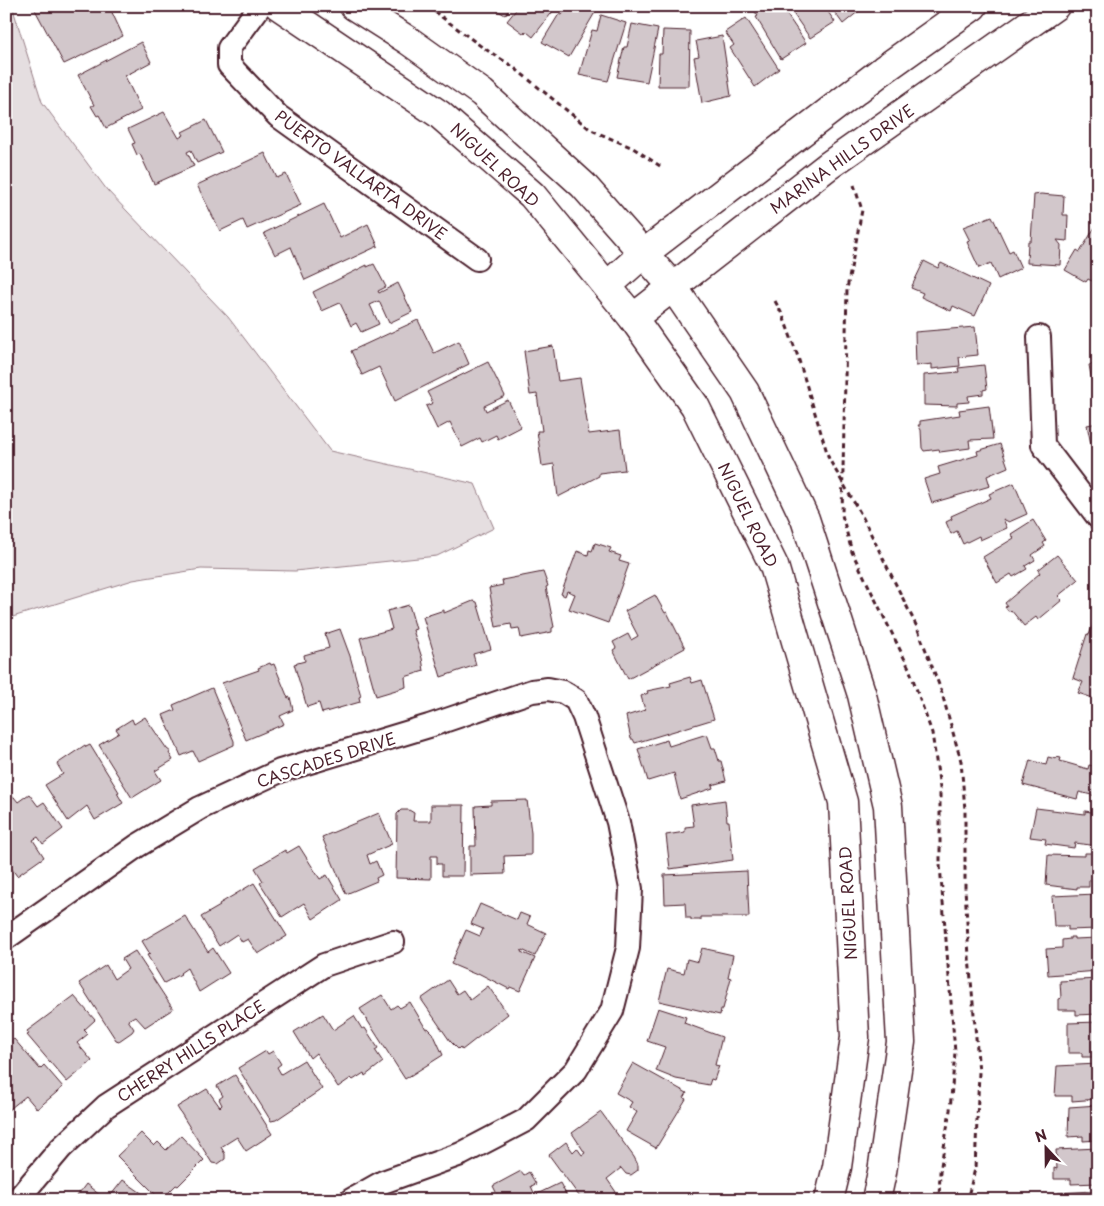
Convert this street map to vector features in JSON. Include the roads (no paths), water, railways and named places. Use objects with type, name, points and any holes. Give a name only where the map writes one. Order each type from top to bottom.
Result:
[{"type":"main road","name":"NIGUEL ROAD","points":[[279,6],[439,114],[532,195],[633,318],[695,406],[774,566],[843,802],[855,1037],[837,1167],[829,1200]]},
{"type":"main road","points":[[354,6],[409,41],[482,93],[582,185],[673,287],[745,392],[805,519],[862,695],[888,806],[901,1042],[882,1172],[876,1200]]},
{"type":"main road","points":[[607,286],[643,254],[883,70],[973,6]]},
{"type":"main road","name":"MARINA HILLS DRIVE","points":[[633,318],[828,166],[1055,6]]},
{"type":"street","name":"PUERTO VALLARTA DRIVE","points":[[260,6],[229,48],[229,65],[278,116],[477,259]]},
{"type":"street","points":[[1039,337],[1043,445],[1098,517]]},
{"type":"street","name":"CASCADES DRIVE","points":[[6,938],[137,846],[200,808],[280,772],[429,726],[532,691],[548,689],[563,692],[576,700],[593,742],[618,822],[631,889],[628,948],[612,1011],[576,1070],[526,1120],[461,1154],[383,1182],[351,1200]]},
{"type":"street","name":"CHERRY HILLS PLACE","points":[[17,1200],[62,1148],[106,1106],[324,965],[393,942]]}]
